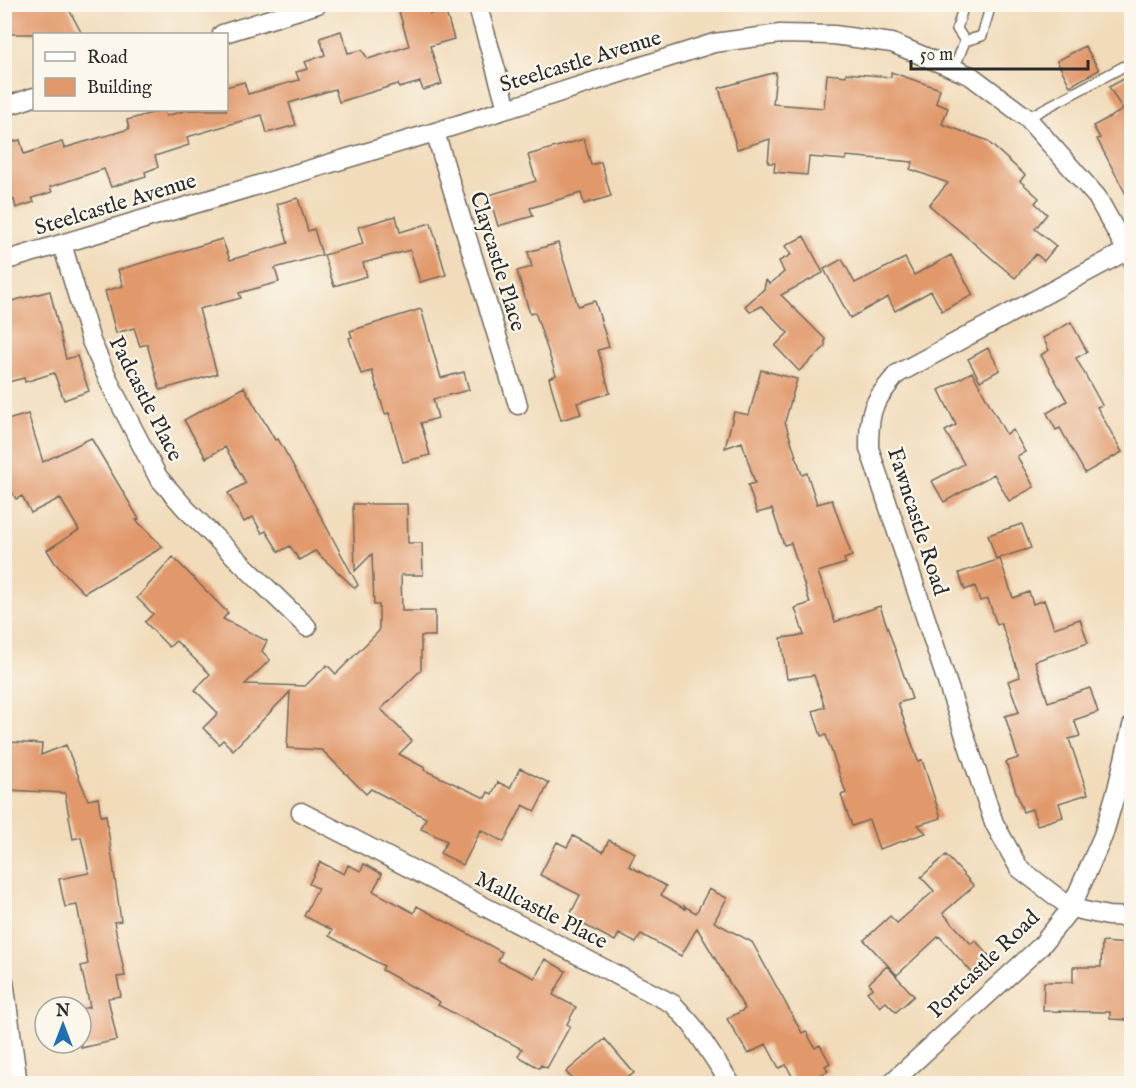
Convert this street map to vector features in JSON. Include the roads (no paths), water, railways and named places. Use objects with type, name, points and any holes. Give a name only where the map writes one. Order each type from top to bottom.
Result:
[{"type":"street","points":[[225,33],[318,4]]},
{"type":"street","points":[[477,4],[507,108]]},
{"type":"street","name":"Steelcastle Avenue","points":[[4,261],[435,132],[714,43],[780,34],[834,35],[892,43],[972,76],[1027,118],[1097,197],[1129,255]]},
{"type":"street","points":[[4,107],[33,97]]},
{"type":"street","name":"Claycastle Place","points":[[435,132],[518,405]]},
{"type":"street","name":"Padcastle Place","points":[[62,244],[91,340],[124,412],[159,477],[186,509],[307,627]]},
{"type":"street","name":"Fawncastle Road","points":[[1071,908],[1019,868],[994,823],[869,448],[869,425],[874,402],[897,374],[1129,255]]},
{"type":"street","name":"Portcastle Road","points":[[890,1083],[1041,946],[1071,908],[1103,836],[1117,789],[1131,726]]},
{"type":"street","name":"Mallcastle Place","points":[[301,812],[673,1004],[692,1025],[731,1083]]},
{"type":"street","points":[[1071,908],[1108,916],[1131,917]]},
{"type":"street","points":[[4,981],[18,1083]]},
{"type":"lane","points":[[964,4],[957,29],[965,41]]},
{"type":"lane","points":[[965,41],[982,36],[991,4]]},
{"type":"lane","points":[[954,69],[965,41]]},
{"type":"lane","points":[[1027,118],[1131,62]]}]
